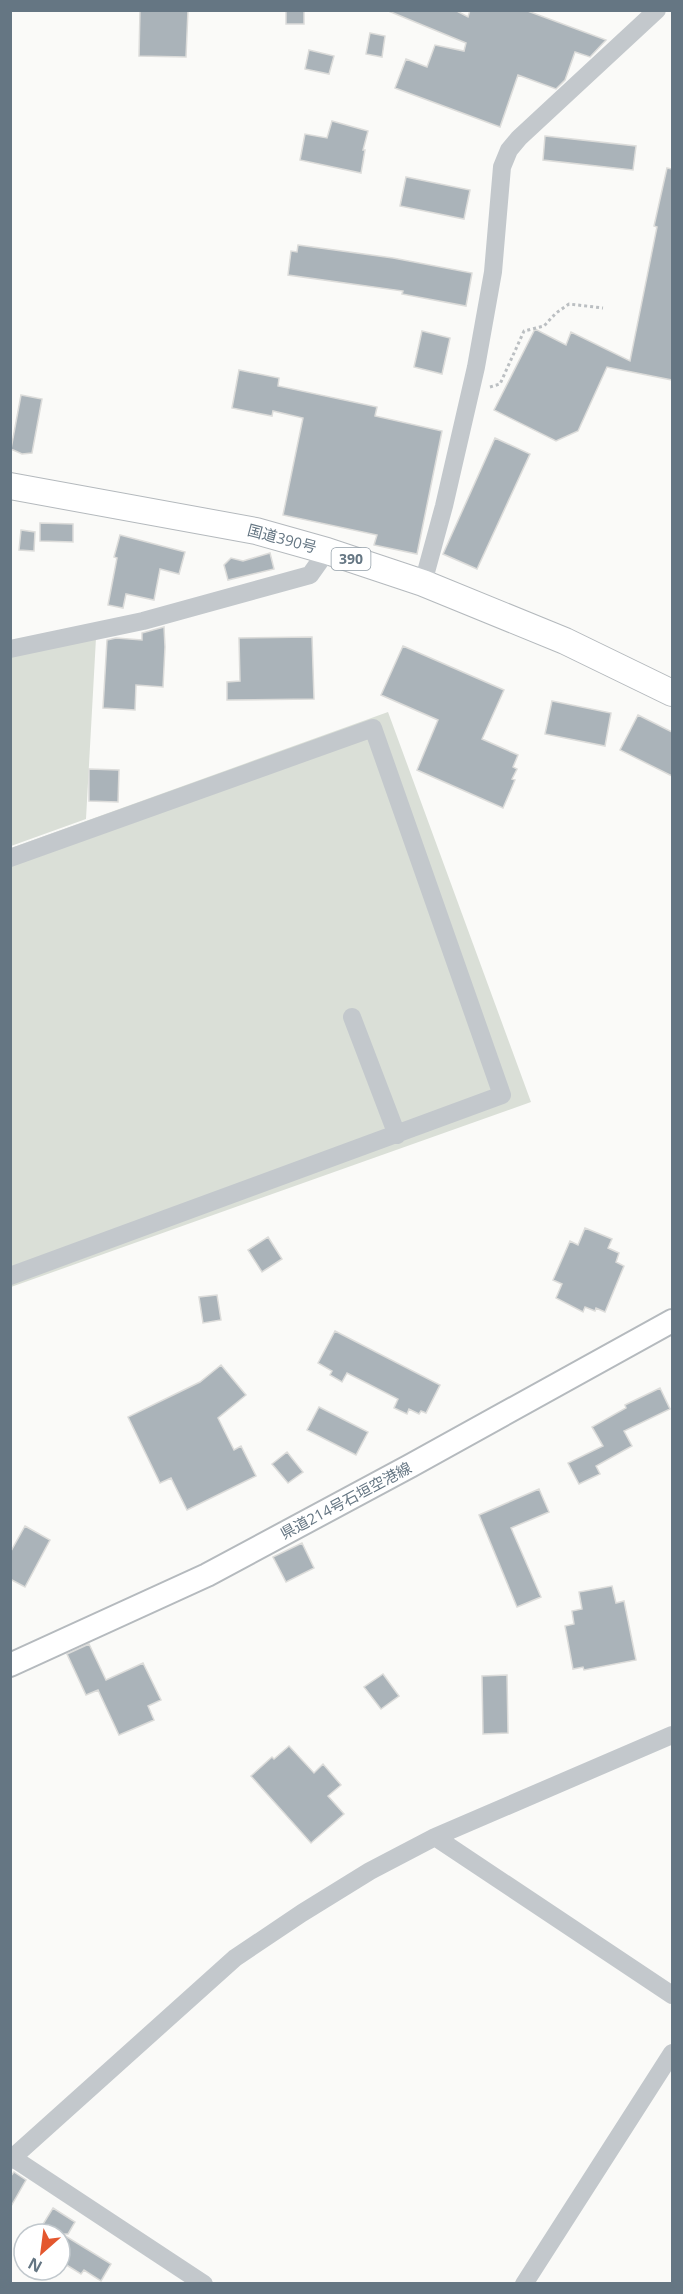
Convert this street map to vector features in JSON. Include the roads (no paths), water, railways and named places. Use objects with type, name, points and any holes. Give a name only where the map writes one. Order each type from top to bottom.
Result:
[{"type":"highway","name":"国道390号","points":[[10,486],[256,531],[327,551],[423,584],[565,641],[672,693]]},
{"type":"main road","name":"県道214号石垣空港線","points":[[10,1665],[207,1575],[672,1321]]},
{"type":"street","points":[[423,584],[471,392],[492,272],[502,166],[509,150],[519,138],[657,10]]},
{"type":"street","points":[[10,649],[143,621],[310,575],[327,551]]},
{"type":"street","points":[[10,858],[373,728],[502,1095],[10,1276]]},
{"type":"street","points":[[352,1017],[396,1135]]},
{"type":"street","points":[[204,2283],[12,2159],[235,1958],[302,1913],[370,1871],[435,1837],[672,1735]]},
{"type":"street","points":[[435,1837],[672,1995]]},
{"type":"street","points":[[524,2283],[672,2053]]}]
